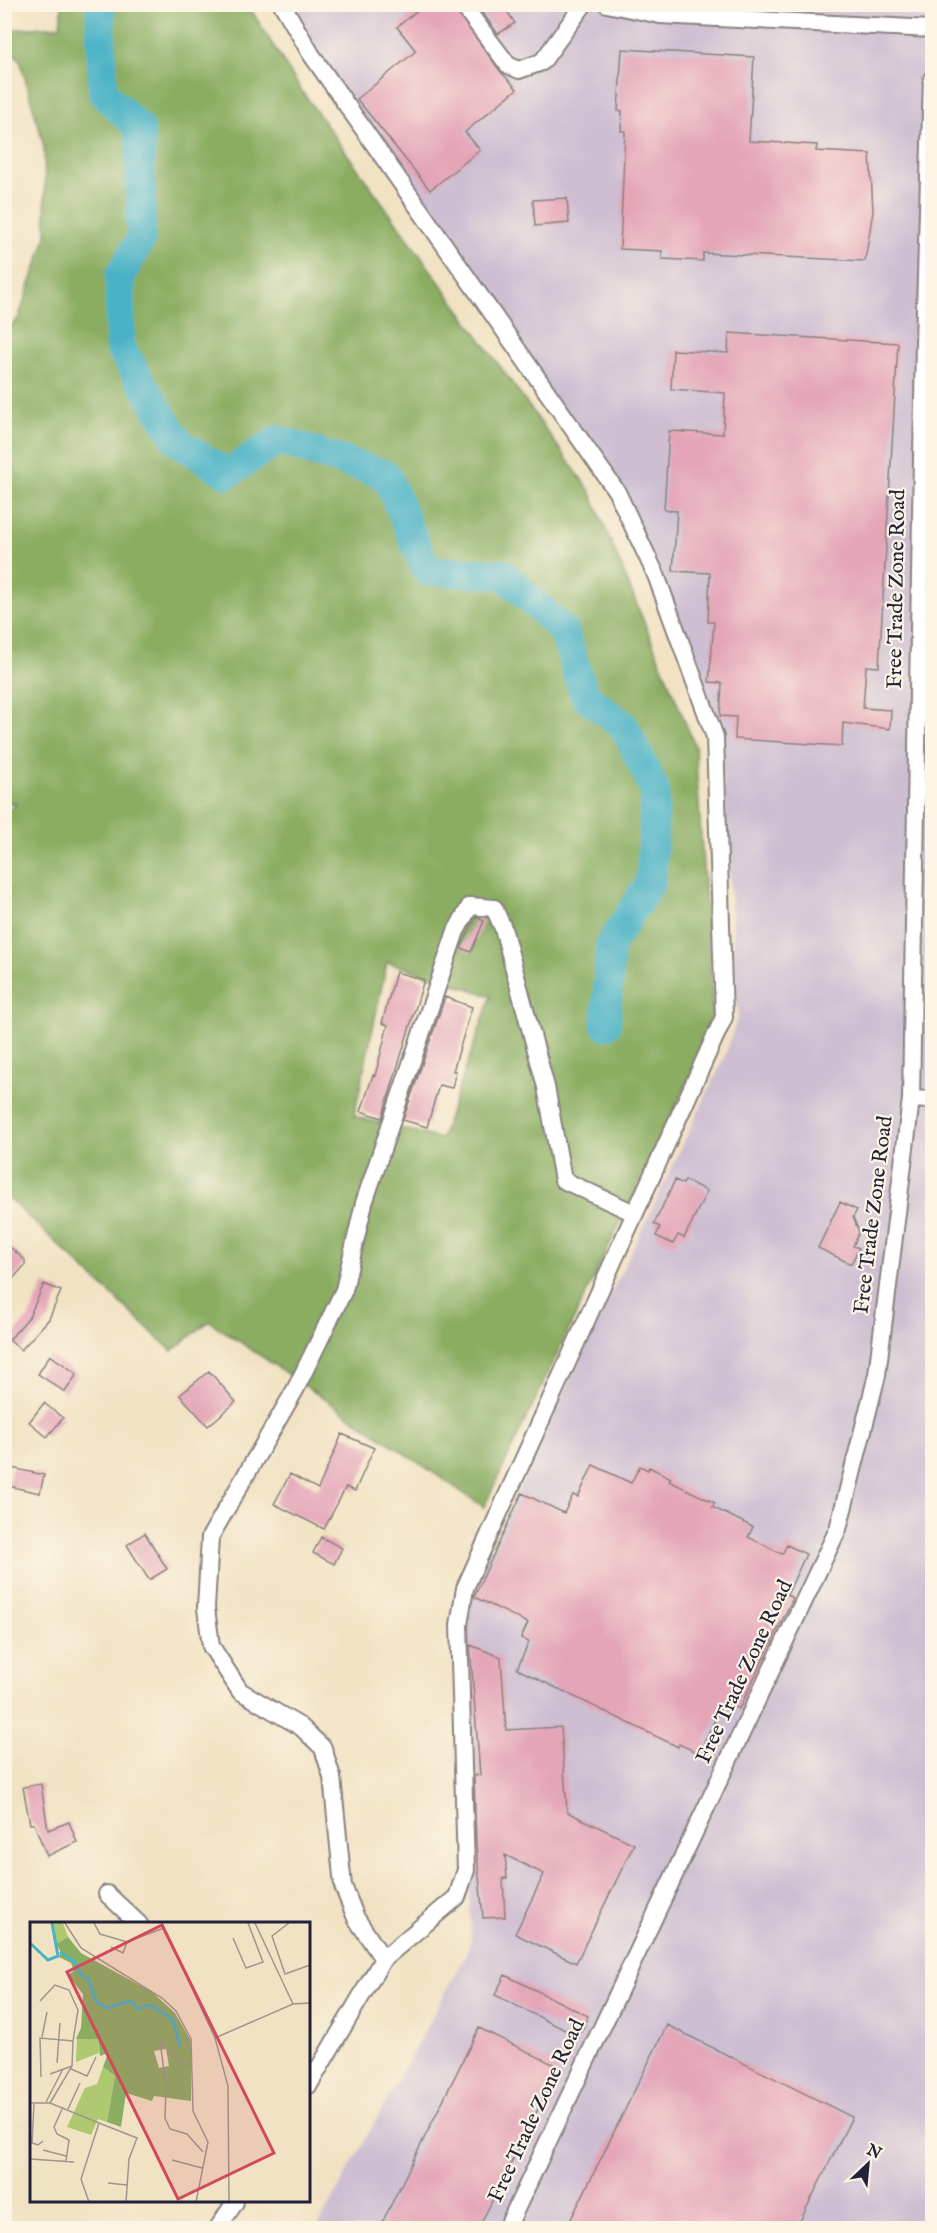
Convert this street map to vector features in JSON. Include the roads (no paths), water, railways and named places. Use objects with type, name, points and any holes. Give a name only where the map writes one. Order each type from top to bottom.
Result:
[{"type":"street","points":[[282,4],[311,54],[617,492],[656,575],[715,737],[724,1017],[465,1588],[459,1625],[466,1869],[457,1897],[383,1959],[310,2082]]},
{"type":"street","points":[[462,4],[508,65],[519,70],[542,62],[584,4]]},
{"type":"street","points":[[607,4],[660,15],[933,29]]},
{"type":"street","name":"Free Trade Zone Road","points":[[507,2229],[838,1528],[878,1375],[911,1099],[924,342],[933,79]]},
{"type":"street","points":[[383,1959],[356,1918],[343,1886],[332,1777],[323,1748],[301,1727],[240,1691],[211,1646],[206,1608],[210,1537],[295,1390],[344,1290],[364,1203],[456,931],[470,906],[494,908],[503,928],[546,1087],[563,1180],[634,1213]]},
{"type":"street","name":"Free Trade Zone Road","points":[[911,1099],[933,1100]]},
{"type":"street","points":[[107,1894],[137,1922]]},
{"type":"street","points":[[218,2229],[234,2203]]},
{"type":"waterway","points":[[100,4],[103,93],[140,129],[141,239],[120,276],[120,347],[178,442],[227,474],[278,440],[386,475],[427,571],[503,574],[563,630],[585,696],[624,726],[655,790],[651,881],[610,945],[606,1025]]}]
